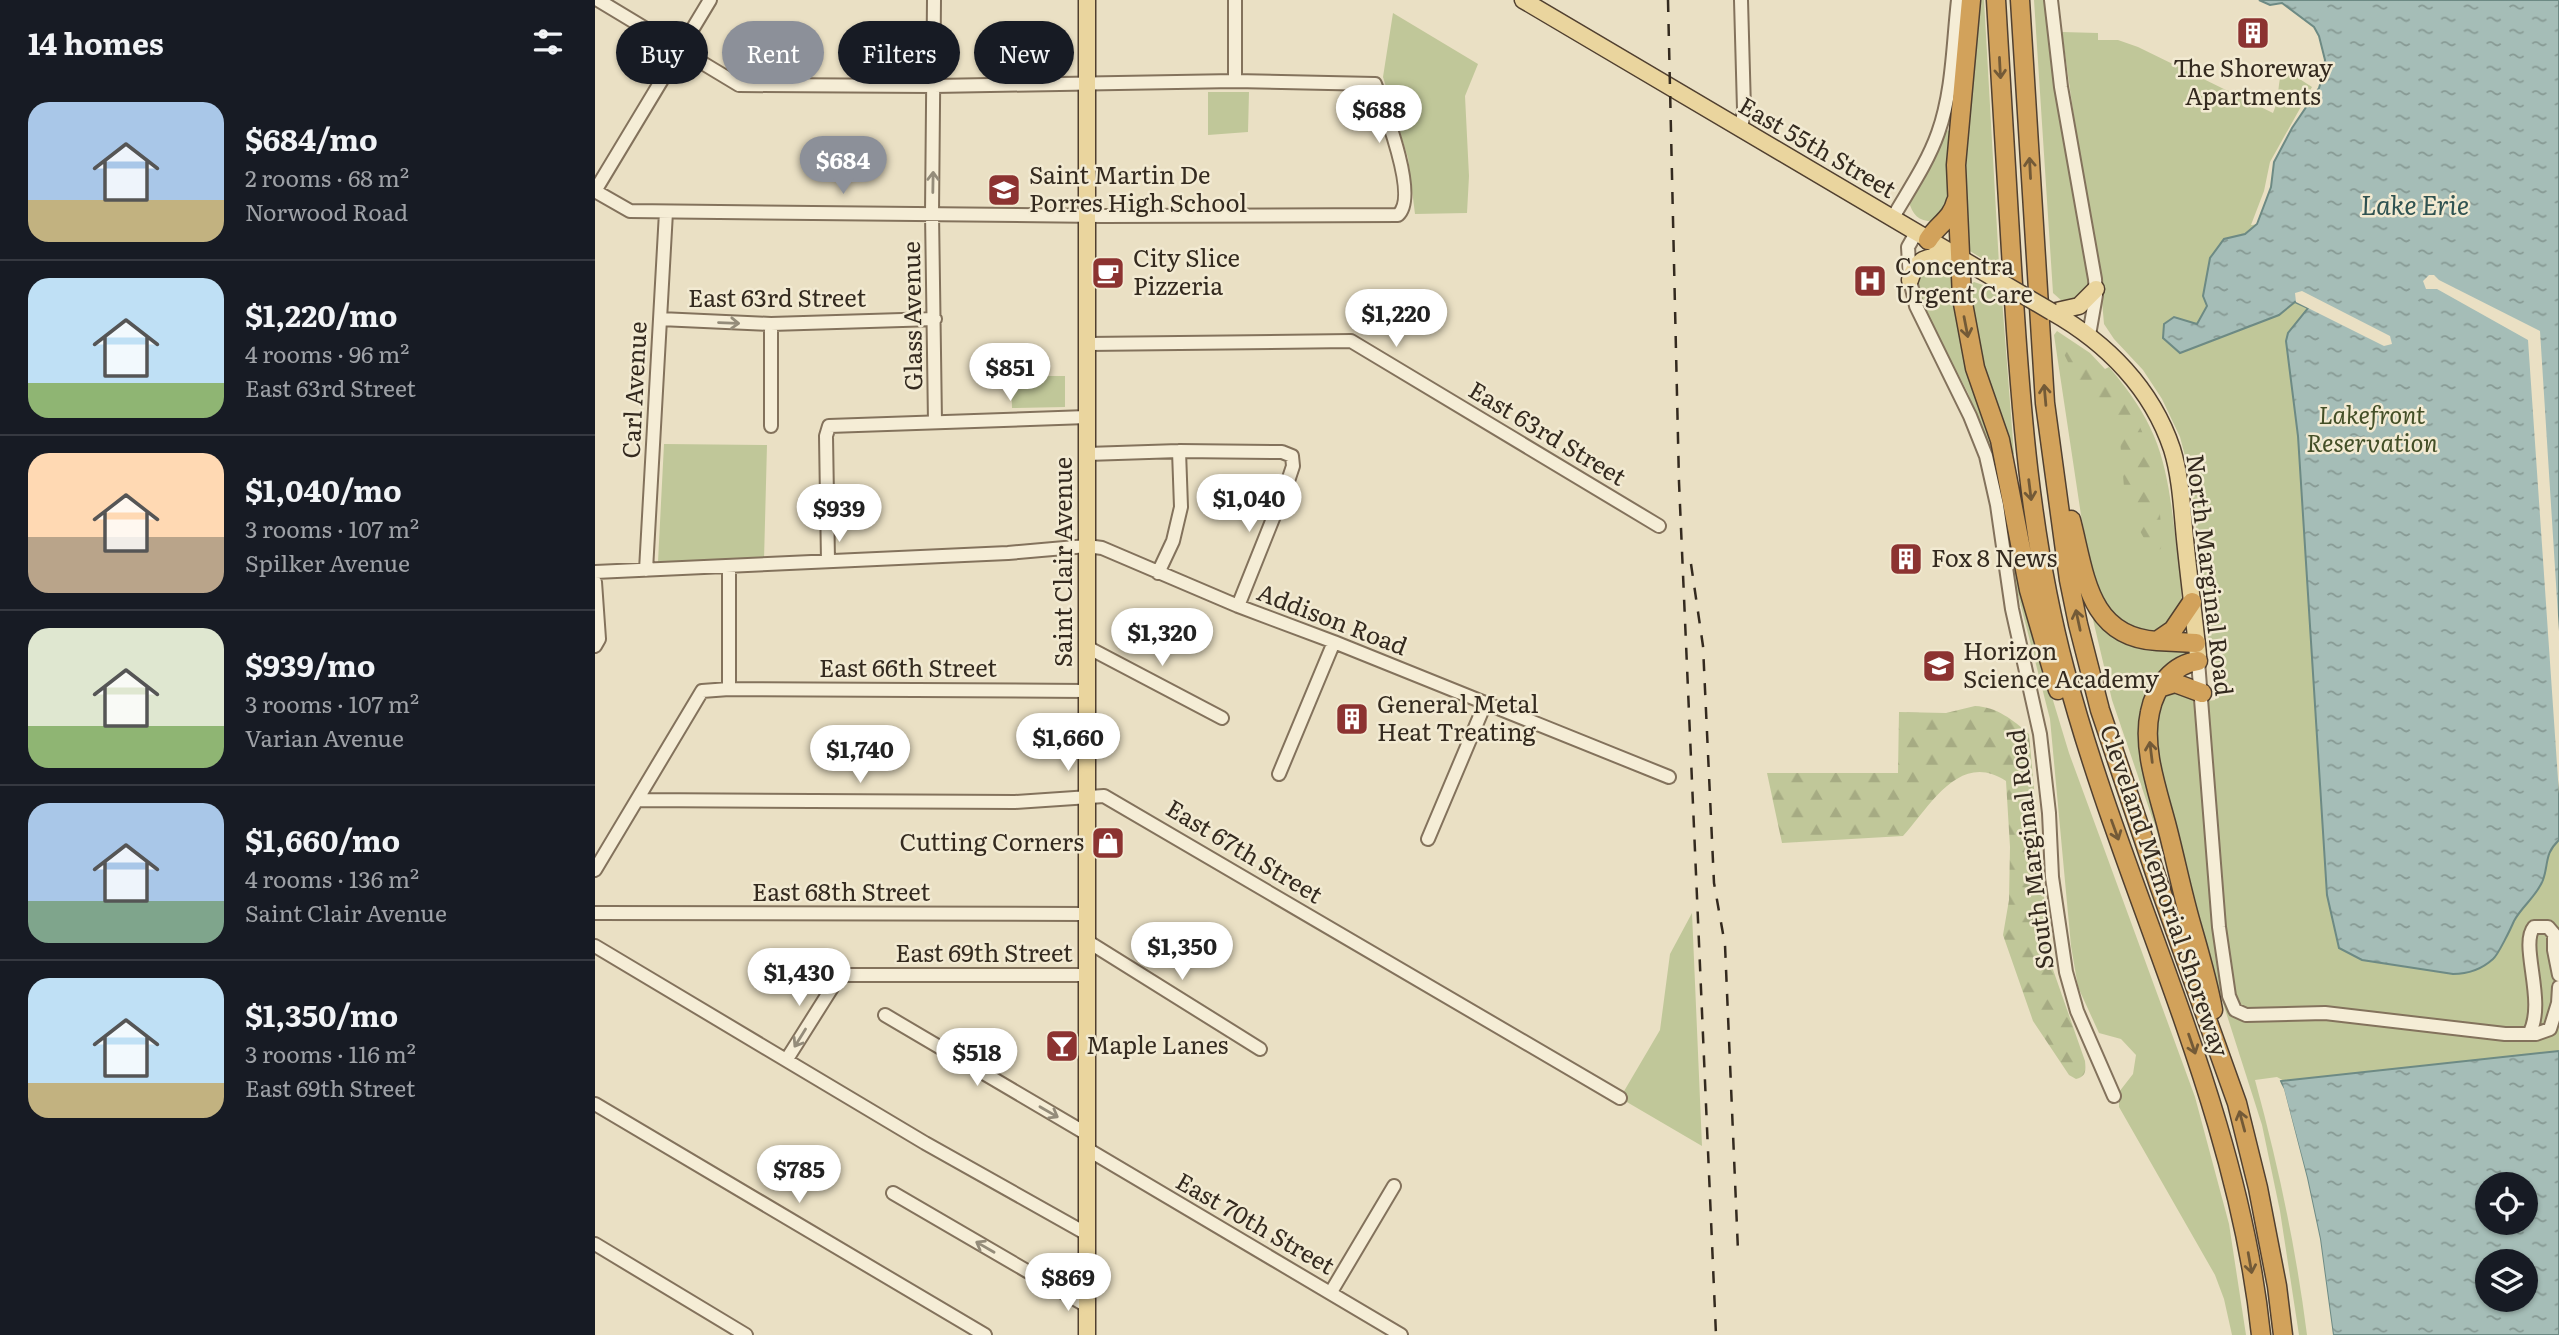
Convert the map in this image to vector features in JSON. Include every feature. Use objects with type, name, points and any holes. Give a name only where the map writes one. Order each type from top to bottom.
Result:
[{"type":"highway","points":[[1971,0],[1959,123],[1957,257],[1962,298],[1975,368],[2000,440],[2029,590],[2062,700],[2092,765]]},
{"type":"highway","name":"Cleveland Memorial Shoreway","points":[[1996,0],[2016,349],[2030,490],[2044,581],[2092,765],[2216,1116],[2242,1221],[2261,1335]]},
{"type":"highway","name":"Cleveland Memorial Shoreway","points":[[2019,0],[2043,377],[2070,580],[2100,710],[2159,888],[2222,1056],[2252,1157],[2277,1286],[2283,1335]]},
{"type":"highway","points":[[1922,237],[1949,217],[1957,198]]},
{"type":"highway","points":[[2051,441],[2095,605],[2110,624],[2136,639],[2196,643]]},
{"type":"highway","points":[[2157,641],[2173,630],[2192,602]]},
{"type":"highway","points":[[2198,661],[2180,666],[2159,688],[2149,720],[2152,762],[2191,925],[2208,981],[2222,1056]]},
{"type":"highway","points":[[2159,688],[2175,683],[2202,693]]},
{"type":"main road","name":"Saint Clair Avenue","points":[[1087,0],[1087,1335]]},
{"type":"main road","name":"East 55th Street","points":[[1523,0],[2089,335]]},
{"type":"main road","points":[[1910,280],[1920,261],[1930,257],[1957,257]]},
{"type":"main road","points":[[2057,314],[2079,306],[2096,289]]},
{"type":"main road","name":"North Marginal Road","points":[[2089,335],[2121,364],[2139,386],[2172,448],[2182,502],[2198,661]]},
{"type":"street","points":[[598,0],[632,21]]},
{"type":"street","points":[[697,21],[710,0]]},
{"type":"street","name":"Glass Avenue","points":[[934,0],[932,213],[935,422]]},
{"type":"street","points":[[1234,0],[1235,82]]},
{"type":"street","points":[[1741,0],[1744,109],[1741,130]]},
{"type":"street","points":[[1892,219],[1933,148],[1942,121],[1958,0]]},
{"type":"street","points":[[2051,0],[2061,87],[2096,289],[2089,335]]},
{"type":"street","points":[[660,84],[595,191],[630,211],[1087,215],[1398,215],[1402,212],[1401,164],[1375,84],[1235,82],[934,86],[739,85],[708,67]]},
{"type":"street","name":"Carl Avenue","points":[[646,570],[666,212]]},
{"type":"street","name":"South Marginal Road","points":[[1922,237],[1908,247],[1910,280],[1917,311],[1970,416],[1986,456],[1997,505],[2012,609],[2040,734],[2049,813],[2052,877],[2066,972],[2077,1011],[2114,1096]]},
{"type":"street","name":"East 63rd Street","points":[[660,319],[771,324],[935,319]]},
{"type":"street","points":[[771,324],[771,426]]},
{"type":"street","name":"East 63rd Street","points":[[1087,344],[1351,341],[1659,526]]},
{"type":"street","points":[[828,561],[826,436],[829,426],[1087,418]]},
{"type":"street","points":[[1159,573],[1173,541],[1181,506],[1179,451]]},
{"type":"street","points":[[1087,454],[1282,452],[1292,456],[1293,466],[1238,606]]},
{"type":"street","name":"Addison Road","points":[[595,572],[1102,548],[1238,606],[1669,777]]},
{"type":"street","points":[[729,566],[729,689]]},
{"type":"street","points":[[595,582],[599,639],[595,646]]},
{"type":"street","points":[[1279,774],[1333,642]]},
{"type":"street","points":[[1087,647],[1222,718]]},
{"type":"street","name":"North Marginal Road","points":[[2198,661],[2222,957],[2235,1010],[2242,1014],[2325,1013],[2385,1022],[2529,1034]]},
{"type":"street","name":"East 66th Street","points":[[637,800],[702,691],[1087,691]]},
{"type":"street","points":[[1428,839],[1485,704]]},
{"type":"street","name":"East 67th Street","points":[[637,800],[1015,802],[1104,796],[1620,1098]]},
{"type":"street","points":[[595,870],[637,800]]},
{"type":"street","name":"East 68th Street","points":[[595,913],[1087,914]]},
{"type":"street","points":[[2529,1034],[2535,1024],[2537,1010],[2532,953],[2528,938],[2534,927],[2547,927],[2554,934],[2559,975]]},
{"type":"street","name":"East 69th Street","points":[[1087,941],[1260,1049]]},
{"type":"street","points":[[595,946],[925,1143],[1087,1234]]},
{"type":"street","name":"East 69th Street","points":[[787,1059],[840,975],[1087,975]]},
{"type":"street","points":[[2529,1034],[2550,1029],[2558,1003],[2559,987]]},
{"type":"street","name":"East 70th Street","points":[[885,1015],[1401,1335]]},
{"type":"street","points":[[595,1104],[985,1335]]},
{"type":"street","points":[[1331,1293],[1394,1186]]},
{"type":"street","points":[[893,1193],[1087,1306]]},
{"type":"street","points":[[595,1244],[746,1335]]},
{"type":"green space","points":[[1976,0],[1984,0],[1999,264],[1994,261],[1991,264],[1965,248],[1961,142]]},
{"type":"green space","points":[[2034,0],[2045,0],[2053,82],[2089,278],[2088,290],[2073,302],[2062,301],[2053,293]]},
{"type":"green space","points":[[1393,13],[1478,64],[1465,96],[1469,176],[1467,213],[1415,214],[1408,158],[1383,77]]},
{"type":"green space","name":"Lakefront Reservation","points":[[2062,32],[2098,33],[2098,40],[2118,40],[2138,47],[2273,113],[2284,67],[2289,68],[2295,76],[2312,87],[2270,162],[2264,191],[2251,225],[2360,214],[2559,315],[2559,1070],[2310,1096],[2277,1077],[2255,1080],[2285,1206],[2307,1335],[2299,1335],[2280,1211],[2262,1125],[2208,956],[2162,778],[2156,728],[2161,696],[2171,688],[2193,697],[2194,703],[2215,700],[2191,479],[2180,437],[2162,399],[2143,370],[2104,324],[2100,278],[2083,183]]},
{"type":"green space","points":[[1208,92],[1249,92],[1248,132],[1208,135]]},
{"type":"green space","points":[[1945,129],[1953,133],[1951,200],[1937,221],[1926,221],[1912,211],[1909,201]]},
{"type":"green space","points":[[1942,263],[1950,269],[1955,278],[2045,674],[2069,753],[2195,1097],[2229,1224],[2246,1335],[2232,1335],[2224,1299],[2215,1275],[2119,1107],[2119,1092],[2133,1074],[2136,1055],[2121,1039],[2099,1033],[2078,987],[2071,946],[2050,719],[2015,583],[2004,506],[1993,459],[1968,393],[1919,300],[1916,284],[1922,265]]},
{"type":"green space","points":[[1974,282],[1986,286],[2002,299],[2014,454],[2009,456],[1986,393],[1967,287]]},
{"type":"green space","points":[[2057,331],[2090,353],[2105,369],[2109,367],[2139,407],[2157,444],[2172,508],[2182,609],[2155,636],[2122,627],[2096,590],[2081,515],[2054,335]]},
{"type":"green space","points":[[2061,348],[2074,348],[2108,379],[2132,412],[2141,430],[2154,471],[2161,549],[2151,551],[2135,522],[2124,487],[2120,440],[2108,420],[2081,388]]},
{"type":"green space","points":[[1011,376],[1065,376],[1065,407],[1012,408]]},
{"type":"green space","points":[[664,444],[767,445],[764,560],[658,562]]},
{"type":"green space","points":[[2090,607],[2108,629],[2187,647],[2188,654],[2180,659],[2145,715],[2169,867],[2112,700]]},
{"type":"green space","points":[[1975,706],[1998,712],[2029,734],[2050,961],[2085,1061],[2085,1073],[2076,1079],[2069,1075],[2033,1021],[2003,935],[2009,900],[2010,847],[2006,781],[1989,773],[1974,772],[1960,777],[1935,797],[1903,836],[1782,843],[1767,773],[1898,773],[1899,712],[1946,713]]},
{"type":"green space","points":[[1692,913],[1702,1146],[1620,1098],[1660,1030],[1670,954]]},
{"type":"water","name":"Lake Erie","points":[[2259,0],[2559,0],[2559,840],[2549,854],[2540,886],[2517,916],[2495,957],[2489,963],[2464,973],[2453,974],[2362,960],[2339,948],[2327,895],[2298,436],[2286,341],[2288,333],[2308,308],[2295,302],[2279,315],[2180,353],[2163,338],[2164,324],[2174,317],[2197,324],[2207,306],[2203,296],[2210,258],[2224,239],[2245,234],[2257,224],[2271,187],[2274,162],[2292,128],[2319,88],[2323,75],[2325,60],[2314,27],[2282,3],[2270,5]]},
{"type":"water","points":[[2559,1051],[2559,1335],[2333,1335],[2320,1239],[2281,1081]]},
{"type":"pier","points":[[2429,275],[2434,275],[2540,331],[2559,631],[2559,794],[2528,340],[2437,289],[2426,289],[2423,281]]},
{"type":"pier","points":[[2302,291],[2390,336],[2392,344],[2384,346],[2296,302],[2295,293]]},
{"type":"pier","points":[[2278,1078],[2284,1089],[2307,1178],[2320,1239],[2333,1335],[2329,1335],[2316,1239],[2304,1179]]},
{"type":"railway","points":[[1668,0],[1679,482],[1716,1335]]},
{"type":"railway","points":[[1691,564],[1703,646],[1714,883],[1725,945],[1738,1251]]},
{"type":"place","name":"The Shoreway Apartments","points":[[2253,33]]},
{"type":"place","name":"Saint Martin De Porres High School","points":[[1004,190]]},
{"type":"place","name":"City Slice Pizzeria","points":[[1108,273]]},
{"type":"place","name":"Concentra Urgent Care","points":[[1870,281]]},
{"type":"place","name":"Fox 8 News","points":[[1906,559]]},
{"type":"place","name":"Horizon Science Academy","points":[[1939,666]]},
{"type":"place","name":"General Metal Heat Treating","points":[[1352,719]]},
{"type":"place","name":"Cutting Corners","points":[[1108,843]]},
{"type":"place","name":"Maple Lanes","points":[[1062,1046]]}]
